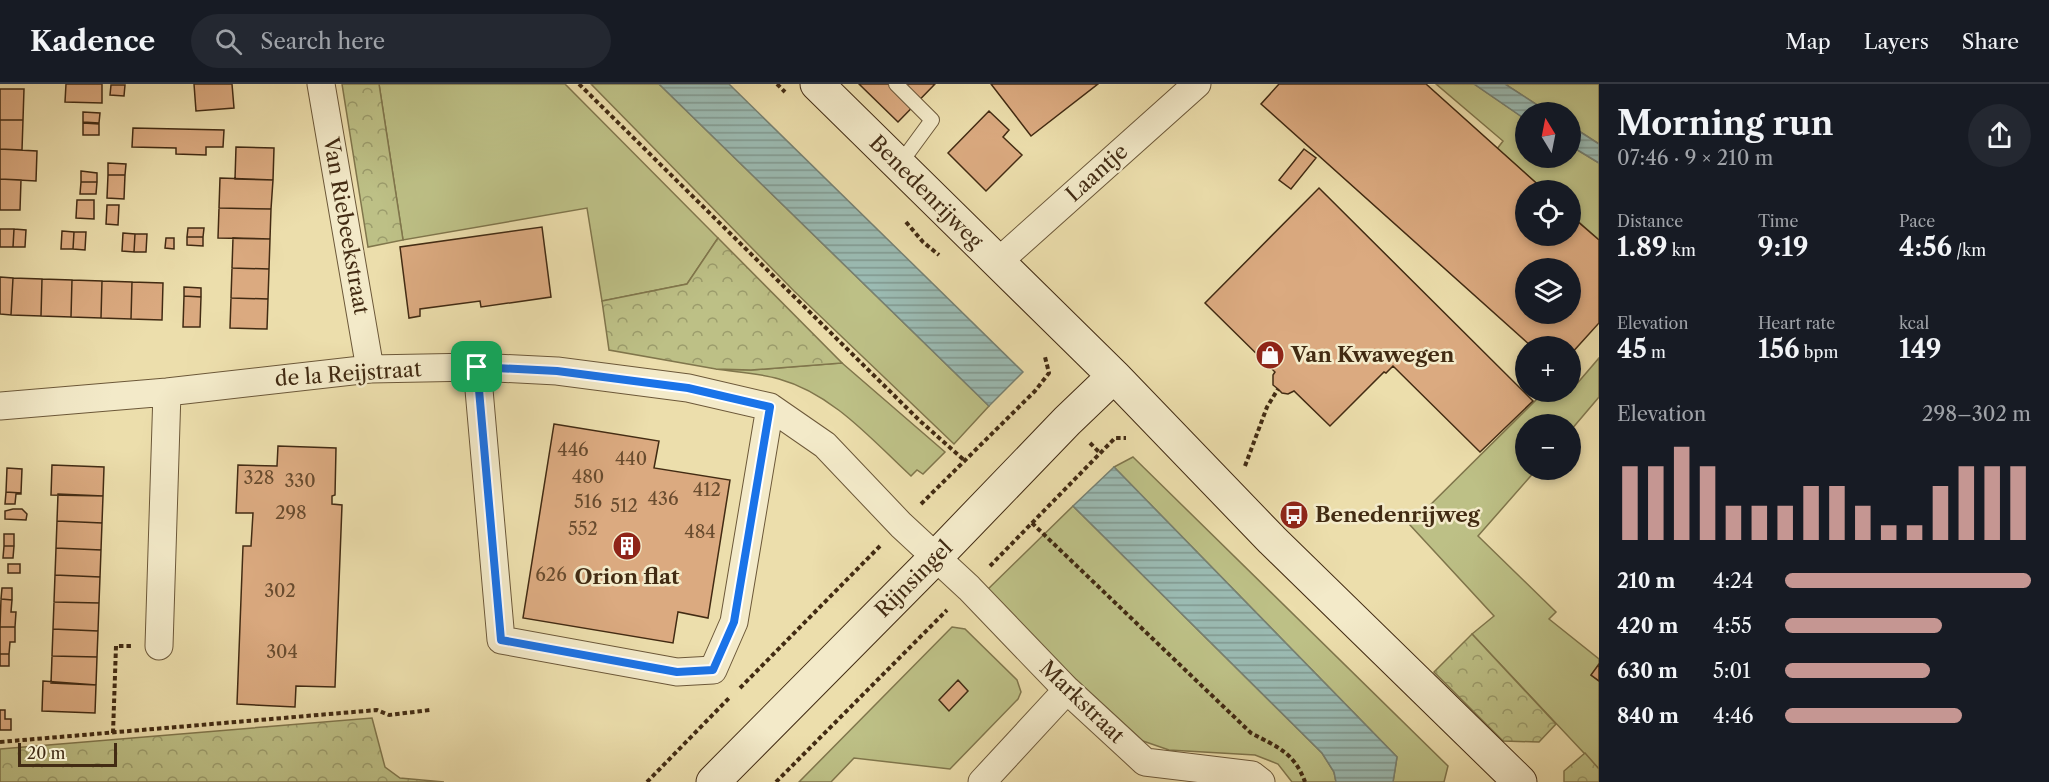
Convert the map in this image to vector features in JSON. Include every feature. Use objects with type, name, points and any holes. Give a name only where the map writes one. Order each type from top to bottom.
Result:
[{"type":"street","name":"Van Riebeekstraat","points":[[321,84],[370,369]]},
{"type":"street","name":"Benedenrijweg","points":[[817,84],[1114,376],[1272,540],[1520,782]]},
{"type":"street","name":"Laantje","points":[[998,262],[1197,84]]},
{"type":"street","name":"de la Reijstraat","points":[[0,406],[167,392],[370,369],[477,367],[557,371],[688,388],[770,407],[825,446],[901,525],[936,557]]},
{"type":"street","points":[[477,367],[501,640],[677,672],[713,670],[734,622],[770,407]]},
{"type":"street","name":"Rijnsingel","points":[[713,782],[1067,421],[1114,376]]},
{"type":"street","points":[[159,646],[167,392]]},
{"type":"street","name":"Markstraat","points":[[936,557],[1067,690],[1145,762],[1252,775],[1260,782]]},
{"type":"street","points":[[982,782],[1067,690]]},
{"type":"lane","points":[[896,84],[932,120],[899,165]]},
{"type":"path","points":[[579,84],[920,421],[964,460]]},
{"type":"path","points":[[1241,476],[1267,407],[1278,389]]},
{"type":"path","points":[[647,782],[1035,391]]},
{"type":"path","points":[[776,782],[1100,453]]},
{"type":"path","points":[[1032,523],[1251,733],[1288,753],[1299,767],[1305,782]]},
{"type":"path","points":[[113,733],[116,646],[159,646]]},
{"type":"path","points":[[0,742],[377,710],[389,715],[430,710]]},
{"type":"green space","points":[[342,84],[379,84],[403,240],[368,247]]},
{"type":"green space","points":[[379,84],[565,84],[718,238],[687,284],[602,301],[587,208],[403,240]]},
{"type":"green space","points":[[591,84],[659,84],[989,406],[954,444],[794,291]]},
{"type":"green space","points":[[1436,84],[1474,84],[1515,112],[1515,165],[1497,149],[1503,141]]},
{"type":"green space","points":[[1505,84],[1599,84],[1599,144],[1581,132],[1581,102],[1533,102]]},
{"type":"green space","points":[[1581,152],[1599,163],[1599,240],[1581,224],[1581,180],[1533,180],[1519,168],[1581,168]]},
{"type":"green space","points":[[718,238],[842,363],[751,370],[716,369],[609,350],[602,301],[687,284]]},
{"type":"green space","points":[[1599,358],[1599,397],[1581,418],[1581,414],[1522,414],[1534,402],[1581,402],[1581,379]]},
{"type":"green space","points":[[842,363],[945,452],[923,474],[917,470],[911,476],[851,420],[817,395],[799,386],[764,375],[716,369],[751,370]]},
{"type":"green space","points":[[1515,421],[1515,480],[1527,480],[1478,536],[1556,612],[1549,619],[1599,659],[1599,664],[1591,675],[1599,681],[1599,769],[1472,634],[1494,616],[1410,525]]},
{"type":"green space","points":[[1133,457],[1448,766],[1444,782],[1393,782],[1397,757],[1114,467]]},
{"type":"green space","points":[[1073,506],[1322,753],[1334,772],[1336,782],[1292,782],[1278,764],[1255,755],[1169,750],[1143,741],[983,594]]},
{"type":"green space","points":[[952,627],[965,629],[1017,680],[1021,692],[1018,699],[950,769],[854,758],[831,782],[799,782]]},
{"type":"green space","points":[[1472,634],[1556,724],[1539,742],[1503,741],[1434,672]]},
{"type":"green space","points":[[372,718],[385,767],[400,778],[444,782],[0,782],[0,749]]},
{"type":"green space","points":[[1585,753],[1599,769],[1599,782],[1564,782],[1564,771]]},
{"type":"water","points":[[659,84],[729,84],[1023,372],[989,406]]},
{"type":"water","points":[[1474,84],[1505,84],[1533,102],[1515,102],[1515,112]]},
{"type":"water","points":[[1581,132],[1599,144],[1599,163],[1581,152]]},
{"type":"water","points":[[1114,467],[1397,757],[1393,782],[1336,782],[1334,772],[1322,753],[1073,506]]},
{"type":"building","points":[[66,84],[102,84],[102,103],[65,102]]},
{"type":"building","points":[[194,84],[232,84],[234,108],[196,111]]},
{"type":"building","points":[[859,84],[935,84],[898,122]]},
{"type":"building","points":[[991,84],[1098,84],[1031,136]]},
{"type":"building","points":[[1279,84],[1426,84],[1515,164],[1515,168],[1520,168],[1533,180],[1515,180],[1515,246],[1581,246],[1581,224],[1599,240],[1599,323],[1581,343],[1581,336],[1520,336],[1261,104]]},
{"type":"building","points":[[111,85],[125,85],[124,96],[110,95]]},
{"type":"building","points":[[0,89],[24,89],[23,120],[0,120]]},
{"type":"building","points":[[989,111],[1009,130],[1003,137],[1022,155],[986,191],[948,153]]},
{"type":"building","points":[[83,112],[100,113],[99,123],[83,122]]},
{"type":"building","points":[[0,120],[23,120],[22,150],[0,149]]},
{"type":"building","points":[[83,123],[99,124],[99,135],[83,135]]},
{"type":"building","points":[[133,128],[224,130],[223,147],[206,147],[206,155],[176,154],[176,148],[132,147]]},
{"type":"building","points":[[236,147],[274,148],[273,180],[235,179]]},
{"type":"building","points":[[0,149],[37,151],[36,181],[0,179]]},
{"type":"building","points":[[1304,149],[1316,158],[1291,189],[1279,180]]},
{"type":"building","points":[[108,163],[126,164],[125,175],[108,175]]},
{"type":"building","points":[[81,171],[97,173],[97,182],[81,182]]},
{"type":"building","points":[[108,175],[125,175],[124,199],[107,198]]},
{"type":"building","points":[[220,178],[273,180],[271,209],[219,208]]},
{"type":"building","points":[[0,179],[21,180],[20,210],[0,210]]},
{"type":"building","points":[[81,182],[97,182],[96,194],[80,194]]},
{"type":"building","points":[[1319,188],[1515,383],[1515,402],[1532,402],[1519,414],[1515,414],[1515,418],[1480,452],[1393,366],[1386,373],[1384,372],[1330,426],[1294,391],[1288,394],[1282,393],[1273,385],[1275,372],[1205,303]]},
{"type":"building","points":[[77,200],[94,200],[94,219],[76,218]]},
{"type":"building","points":[[107,205],[119,205],[118,225],[106,224]]},
{"type":"building","points":[[219,208],[271,209],[270,239],[218,238]]},
{"type":"building","points":[[542,227],[551,297],[481,307],[480,301],[420,309],[420,316],[409,318],[400,247]]},
{"type":"building","points":[[188,228],[204,228],[203,237],[187,237]]},
{"type":"building","points":[[0,229],[14,229],[13,247],[0,247]]},
{"type":"building","points":[[14,229],[26,230],[25,247],[13,247]]},
{"type":"building","points":[[62,231],[74,232],[73,249],[61,249]]},
{"type":"building","points":[[74,232],[86,232],[85,250],[73,249]]},
{"type":"building","points":[[123,233],[135,234],[134,252],[122,251]]},
{"type":"building","points":[[135,234],[147,234],[146,252],[134,252]]},
{"type":"building","points":[[187,237],[203,237],[203,246],[187,245]]},
{"type":"building","points":[[166,238],[174,238],[174,249],[165,248]]},
{"type":"building","points":[[233,238],[270,239],[269,269],[232,268]]},
{"type":"building","points":[[232,268],[269,269],[268,299],[231,298]]},
{"type":"building","points":[[0,277],[13,278],[11,315],[0,314]]},
{"type":"building","points":[[13,278],[42,279],[41,316],[11,315]]},
{"type":"building","points":[[42,279],[72,280],[71,317],[41,316]]},
{"type":"building","points":[[72,280],[102,281],[101,318],[71,317]]},
{"type":"building","points":[[102,281],[132,282],[131,319],[101,318]]},
{"type":"building","points":[[132,282],[163,283],[162,320],[131,319]]},
{"type":"building","points":[[184,287],[201,288],[201,297],[184,296]]},
{"type":"building","points":[[184,296],[201,297],[200,327],[183,327]]},
{"type":"building","points":[[231,298],[268,299],[267,329],[230,328]]},
{"type":"building","name":"Orion flat","points":[[554,424],[659,441],[654,468],[730,480],[708,618],[678,612],[673,643],[523,618]]},
{"type":"building","points":[[278,446],[336,448],[335,495],[332,496],[332,504],[342,505],[335,687],[296,686],[295,707],[237,704],[243,546],[251,546],[253,513],[236,513],[238,465],[277,466]]},
{"type":"building","points":[[52,465],[104,467],[103,496],[51,495]]},
{"type":"building","points":[[7,468],[22,469],[21,493],[6,492]]},
{"type":"building","points":[[6,492],[21,494],[16,494],[15,504],[5,504]]},
{"type":"building","points":[[58,494],[103,496],[102,523],[57,521]]},
{"type":"building","points":[[22,509],[27,514],[26,520],[5,519],[5,511]]},
{"type":"building","points":[[57,521],[102,523],[101,550],[56,548]]},
{"type":"building","points":[[4,534],[14,534],[14,546],[4,546]]},
{"type":"building","points":[[4,546],[14,546],[13,558],[3,558]]},
{"type":"building","points":[[56,548],[101,550],[100,577],[55,575]]},
{"type":"building","points":[[8,564],[20,564],[20,573],[8,573]]},
{"type":"building","points":[[55,575],[100,577],[99,603],[54,602]]},
{"type":"building","points":[[2,588],[12,588],[12,600],[1,599]]},
{"type":"building","points":[[1,599],[12,600],[11,612],[16,612],[15,627],[0,627]]},
{"type":"building","points":[[54,602],[99,603],[98,631],[53,629]]},
{"type":"building","points":[[0,627],[15,627],[15,642],[10,642],[9,654],[0,654]]},
{"type":"building","points":[[53,629],[98,631],[97,657],[52,656]]},
{"type":"building","points":[[0,654],[9,654],[9,666],[0,666]]},
{"type":"building","points":[[52,656],[97,657],[96,685],[51,683]]},
{"type":"building","points":[[1599,664],[1599,681],[1591,675]]},
{"type":"building","points":[[958,680],[968,691],[949,711],[939,700]]},
{"type":"building","points":[[43,681],[96,685],[95,713],[42,711]]},
{"type":"building","points":[[0,710],[5,710],[5,719],[11,719],[11,730],[0,730]]},
{"type":"place","name":"Van Kwawegen","points":[[1270,355]]},
{"type":"place","name":"Benedenrijweg","points":[[1294,515]]},
{"type":"place","name":"Orion flat","points":[[627,546]]},
{"type":"route","points":[[477,367],[557,371],[688,388],[770,407],[734,622],[713,670],[677,672],[501,640],[477,367]]}]
